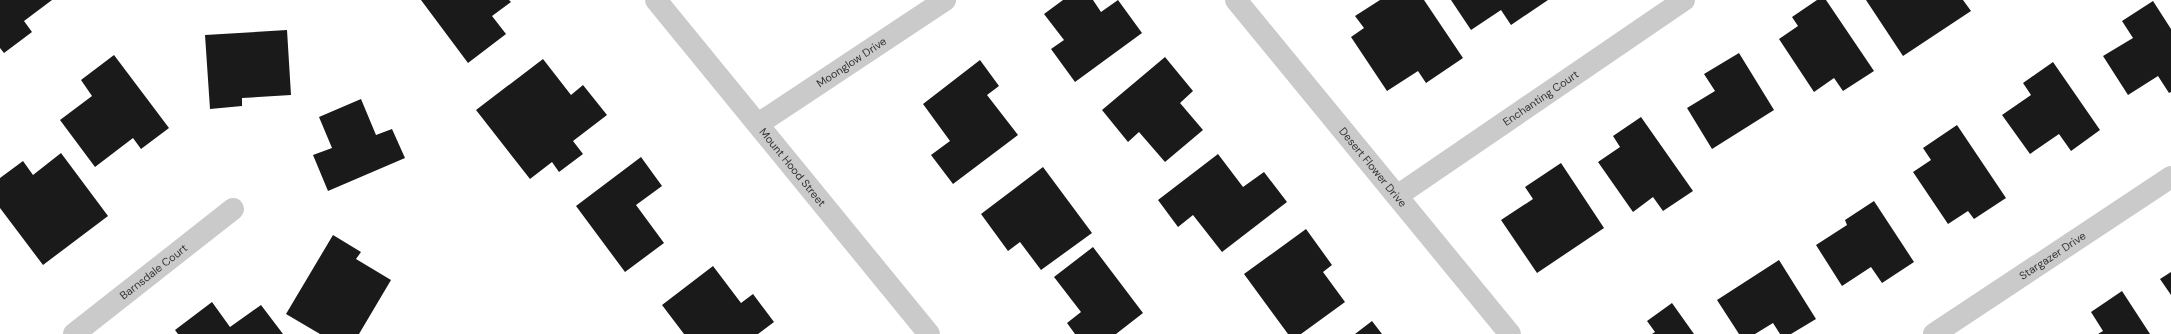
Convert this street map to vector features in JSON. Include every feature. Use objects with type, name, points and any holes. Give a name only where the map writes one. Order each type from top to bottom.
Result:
[{"type":"street","name":"Mount Hood Street","points":[[656,0],[929,334]]},
{"type":"street","name":"Moonglow Drive","points":[[758,124],[945,0]]},
{"type":"street","name":"Desert Flower Drive","points":[[1236,0],[1510,334]]},
{"type":"street","name":"Enchanting Court","points":[[1397,196],[1684,0]]},
{"type":"street","name":"Stargazer Drive","points":[[1934,334],[2171,177]]},
{"type":"street","name":"Barnsdale Court","points":[[74,334],[233,209]]},
{"type":"building","points":[[0,0],[52,0],[24,21],[32,32],[4,53],[0,48]]},
{"type":"building","points":[[421,0],[509,0],[511,2],[492,16],[506,34],[468,63]]},
{"type":"building","points":[[1063,0],[1093,0],[1101,12],[1118,0],[1142,33],[1075,82],[1051,49],[1064,40],[1044,14]]},
{"type":"building","points":[[1380,0],[1424,0],[1463,58],[1426,83],[1418,71],[1387,91],[1351,37],[1364,28],[1355,16]]},
{"type":"building","points":[[1451,0],[1548,0],[1511,25],[1501,10],[1471,30]]},
{"type":"building","points":[[1817,0],[1826,0],[1874,71],[1843,91],[1834,78],[1814,92],[1779,39],[1798,26],[1792,17]]},
{"type":"building","points":[[1866,0],[1963,0],[1971,11],[1903,56]]},
{"type":"building","points":[[2153,1],[2171,29],[2171,92],[2169,93],[2158,76],[2128,95],[2103,56],[2133,38],[2122,21]]},
{"type":"building","points":[[287,30],[291,95],[242,98],[242,106],[210,109],[205,35]]},
{"type":"building","points":[[1739,53],[1774,110],[1712,149],[1687,108],[1715,91],[1704,74]]},
{"type":"building","points":[[114,55],[169,128],[141,149],[133,138],[95,167],[60,120],[92,96],[81,80]]},
{"type":"building","points":[[1165,57],[1193,91],[1180,103],[1203,130],[1165,162],[1139,132],[1128,142],[1102,110]]},
{"type":"building","points":[[543,59],[571,95],[583,85],[607,115],[573,141],[583,154],[559,172],[552,162],[530,179],[476,110]]},
{"type":"building","points":[[980,60],[999,86],[987,95],[1018,135],[953,184],[931,155],[950,141],[923,104]]},
{"type":"building","points":[[2053,62],[2100,130],[2071,151],[2059,134],[2030,154],[2002,115],[2031,95],[2023,83]]},
{"type":"building","points":[[361,99],[376,135],[392,129],[405,158],[328,191],[313,155],[332,148],[319,117]]},
{"type":"building","points":[[1641,117],[1693,191],[1663,211],[1653,197],[1633,212],[1598,162],[1620,147],[1613,136]]},
{"type":"building","points":[[1957,125],[2006,198],[1974,219],[1968,211],[1948,224],[1913,172],[1931,160],[1923,148]]},
{"type":"building","points":[[61,153],[108,216],[43,265],[0,208],[0,178],[23,161],[33,175]]},
{"type":"building","points":[[1218,154],[1243,187],[1264,172],[1287,202],[1222,252],[1193,215],[1178,227],[1158,200]]},
{"type":"building","points":[[641,157],[662,186],[636,205],[664,243],[625,272],[576,206]]},
{"type":"building","points":[[1561,163],[1604,228],[1537,273],[1501,220],[1533,199],[1525,187]]},
{"type":"building","points":[[1043,167],[1092,233],[1041,270],[1020,242],[1008,251],[981,214]]},
{"type":"building","points":[[1874,201],[1914,262],[1882,283],[1871,267],[1842,286],[1816,245],[1847,225],[1845,220]]},
{"type":"building","points":[[1306,229],[1332,265],[1323,272],[1345,302],[1301,334],[1288,334],[1244,274]]},
{"type":"building","points":[[333,235],[361,252],[356,259],[391,280],[359,334],[320,334],[286,314]]},
{"type":"building","points":[[1093,247],[1143,313],[1116,334],[1075,334],[1067,323],[1081,312],[1054,277]]},
{"type":"building","points":[[1779,260],[1816,319],[1791,334],[1780,334],[1773,323],[1755,334],[1739,334],[1717,300]]},
{"type":"building","points":[[713,266],[741,303],[753,294],[774,322],[758,334],[684,334],[662,305]]},
{"type":"building","points":[[2171,272],[2171,295],[2160,279]]},
{"type":"building","points":[[2122,291],[2150,334],[2098,334],[2103,331],[2091,312]]},
{"type":"building","points":[[212,302],[230,327],[261,305],[283,334],[178,334],[175,330]]},
{"type":"building","points":[[1672,303],[1694,334],[1652,334],[1655,332],[1647,321]]},
{"type":"building","points":[[1372,321],[1382,334],[1355,334]]}]
